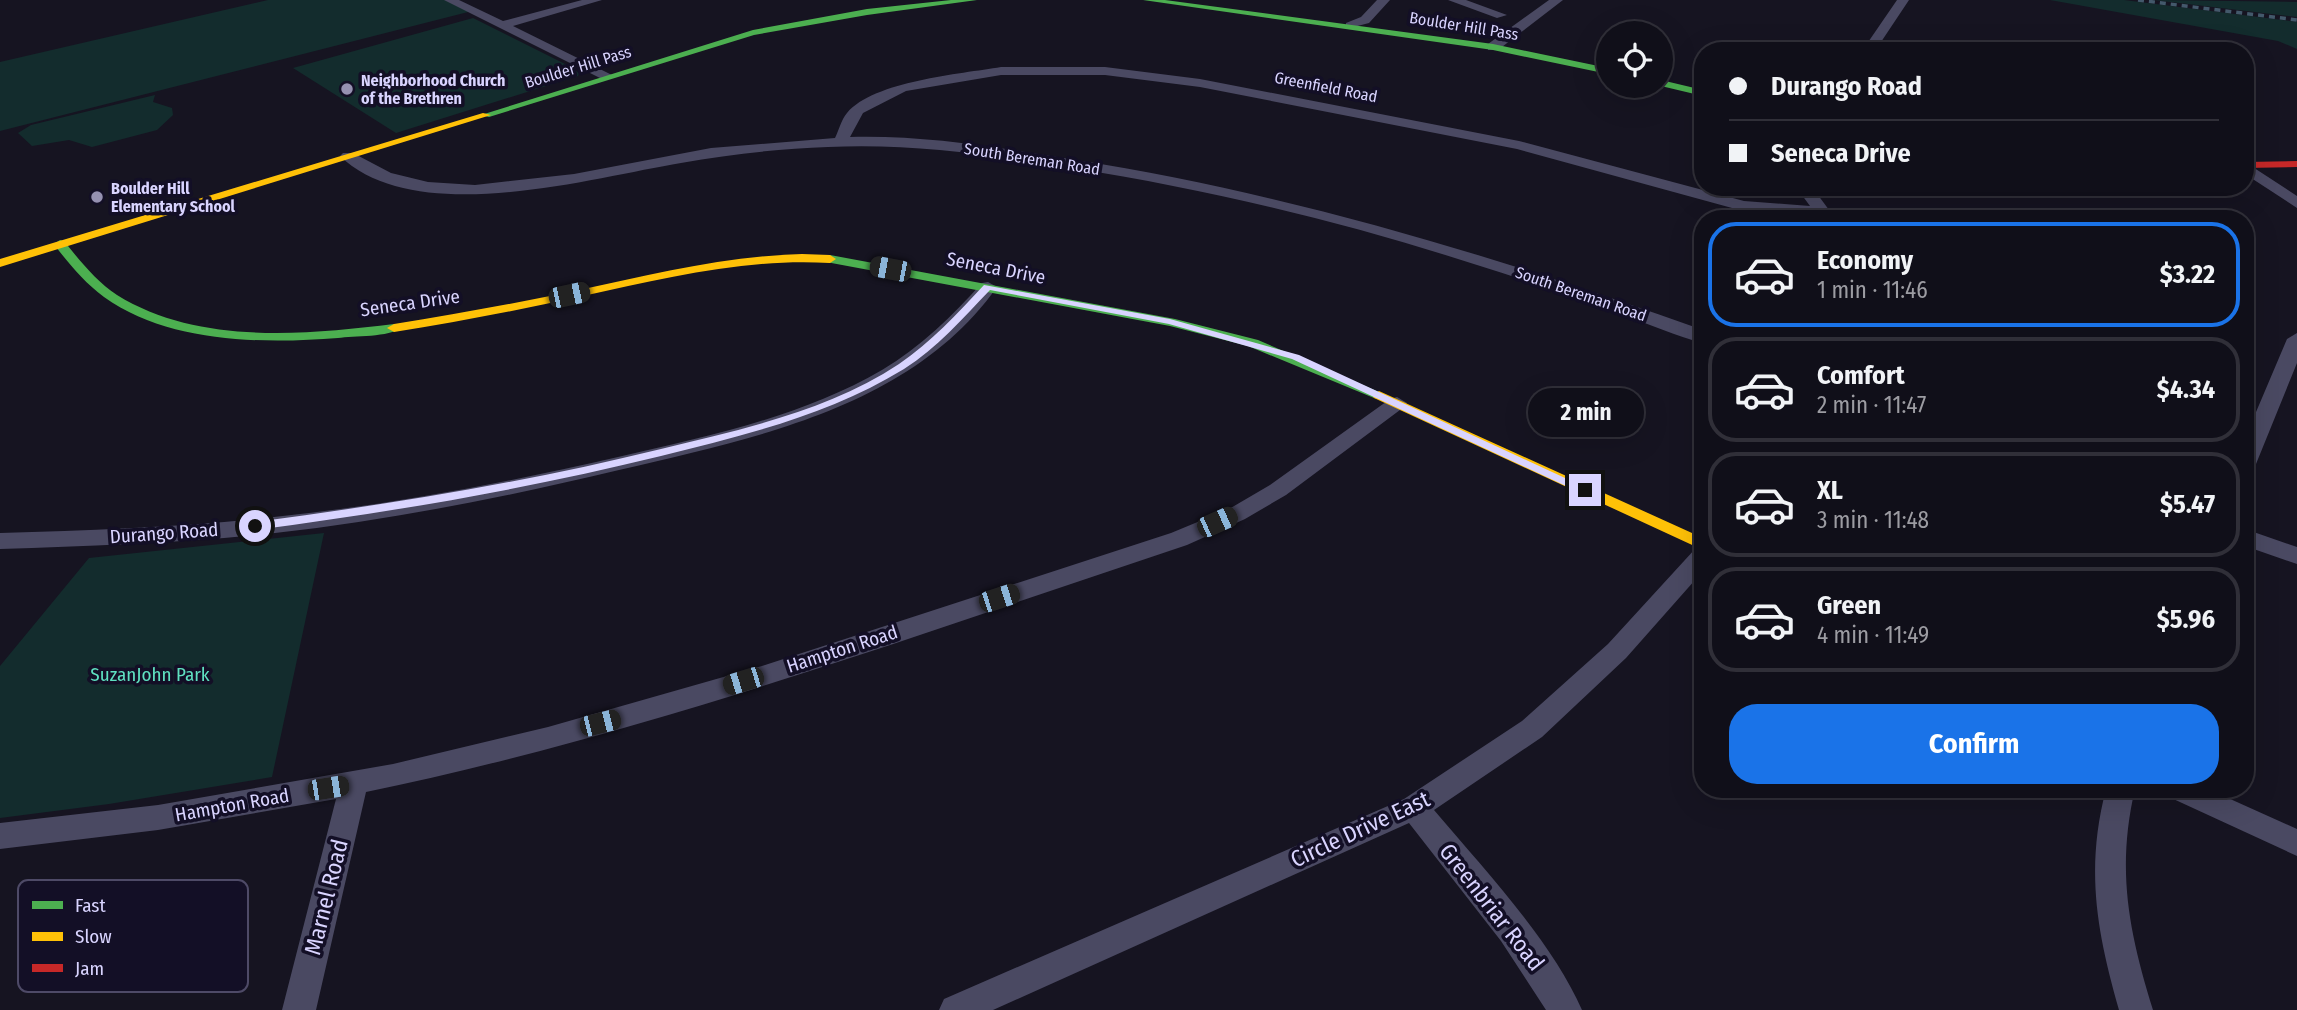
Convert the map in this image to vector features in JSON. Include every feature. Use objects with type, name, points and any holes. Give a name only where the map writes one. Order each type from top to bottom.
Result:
[{"type":"street","points":[[450,0],[607,76]]},
{"type":"street","points":[[501,25],[596,0]]},
{"type":"street","name":"Boulder Hill Pass","points":[[0,263],[753,33],[899,7],[972,0]]},
{"type":"street","name":"Boulder Hill Pass","points":[[1147,0],[1493,47],[1596,69]]},
{"type":"street","points":[[1369,0],[1350,18],[1350,26],[1365,20],[1384,0]]},
{"type":"street","points":[[1454,0],[1501,15]]},
{"type":"street","points":[[1493,47],[1557,0]]},
{"type":"street","points":[[1874,42],[1903,0]]},
{"type":"street","name":"Greenfield Road","points":[[841,142],[851,117],[876,98],[902,88],[1000,71],[1093,71],[1200,83],[1361,111],[1532,149],[1694,193]]},
{"type":"street","points":[[1673,86],[1694,91]]},
{"type":"street","name":"South Bereman Road","points":[[348,156],[371,172],[416,186],[467,189],[528,184],[708,153],[841,142],[940,144],[1252,198],[1455,252],[1559,284],[1694,334]]},
{"type":"street","points":[[2254,166],[2297,164]]},
{"type":"street","points":[[2254,172],[2297,203]]},
{"type":"street","name":"Greenfield Road","points":[[1706,196],[1743,206],[1779,210]]},
{"type":"street","name":"Seneca Drive","points":[[60,244],[104,292],[141,313],[183,326],[257,334],[331,334],[415,326],[733,262],[776,256],[828,258],[988,287],[1170,321],[1295,357],[1694,541]]},
{"type":"street","name":"Durango Road","points":[[0,541],[94,538],[263,526],[391,508],[580,473],[738,436],[828,404],[888,375],[937,339],[988,287]]},
{"type":"street","points":[[2254,444],[2295,352]]},
{"type":"street","name":"Hampton Road","points":[[0,836],[98,827],[354,784],[624,717],[1180,539],[1237,514],[1278,490],[1397,403]]},
{"type":"street","points":[[2254,540],[2297,556]]},
{"type":"street","name":"Circle Drive East","points":[[956,1010],[996,1002],[1414,808],[1532,729],[1617,652],[1694,565]]},
{"type":"street","name":"Marnel Road","points":[[299,1010],[354,784]]},
{"type":"street","points":[[2117,798],[2110,824],[2106,875],[2114,933],[2136,1010]]},
{"type":"street","points":[[2199,798],[2297,843]]},
{"type":"street","name":"Greenbriar Road","points":[[1414,808],[1504,917],[1539,966],[1565,1010]]},
{"type":"green space","points":[[268,0],[446,0],[472,11],[0,131],[0,62]]},
{"type":"green space","points":[[2050,0],[2124,0],[2297,22],[2297,49],[2278,41]]},
{"type":"green space","points":[[2154,0],[2297,2],[2297,17]]},
{"type":"green space","points":[[473,18],[571,67],[579,73],[578,76],[396,133],[293,68]]},
{"type":"green space","points":[[155,95],[153,102],[172,108],[173,115],[157,130],[92,147],[69,140],[32,146],[18,133],[31,125]]},
{"type":"green space","name":"SuzanJohn Park","points":[[324,533],[272,777],[109,804],[0,818],[0,666],[89,558]]},
{"type":"railway","points":[[2138,0],[2297,20]]},
{"type":"traffic: fast","points":[[486,115],[753,33],[867,12],[973,0]]},
{"type":"traffic: fast","points":[[1147,0],[1493,47],[1596,68]]},
{"type":"traffic: fast","points":[[1673,86],[1694,91]]},
{"type":"traffic: fast","points":[[60,244],[90,279],[112,297],[141,313],[174,324],[211,331],[287,336],[394,328]]},
{"type":"traffic: fast","points":[[830,259],[1170,322],[1253,343],[1379,395]]},
{"type":"traffic: slow","points":[[0,263],[486,115]]},
{"type":"traffic: slow","points":[[394,328],[718,265],[774,258],[830,259]]},
{"type":"traffic: slow","points":[[1379,395],[1694,541]]},
{"type":"traffic: jam","points":[[2254,165],[2297,164]]},
{"type":"place","name":"Neighborhood Church of the Brethren","points":[[347,89]]},
{"type":"place","name":"Boulder Hill Elementary School","points":[[97,197]]},
{"type":"route","points":[[255,526],[391,508],[561,477],[763,428],[828,404],[888,375],[920,354],[944,333],[988,287],[1170,321],[1295,357],[1585,490]]}]
